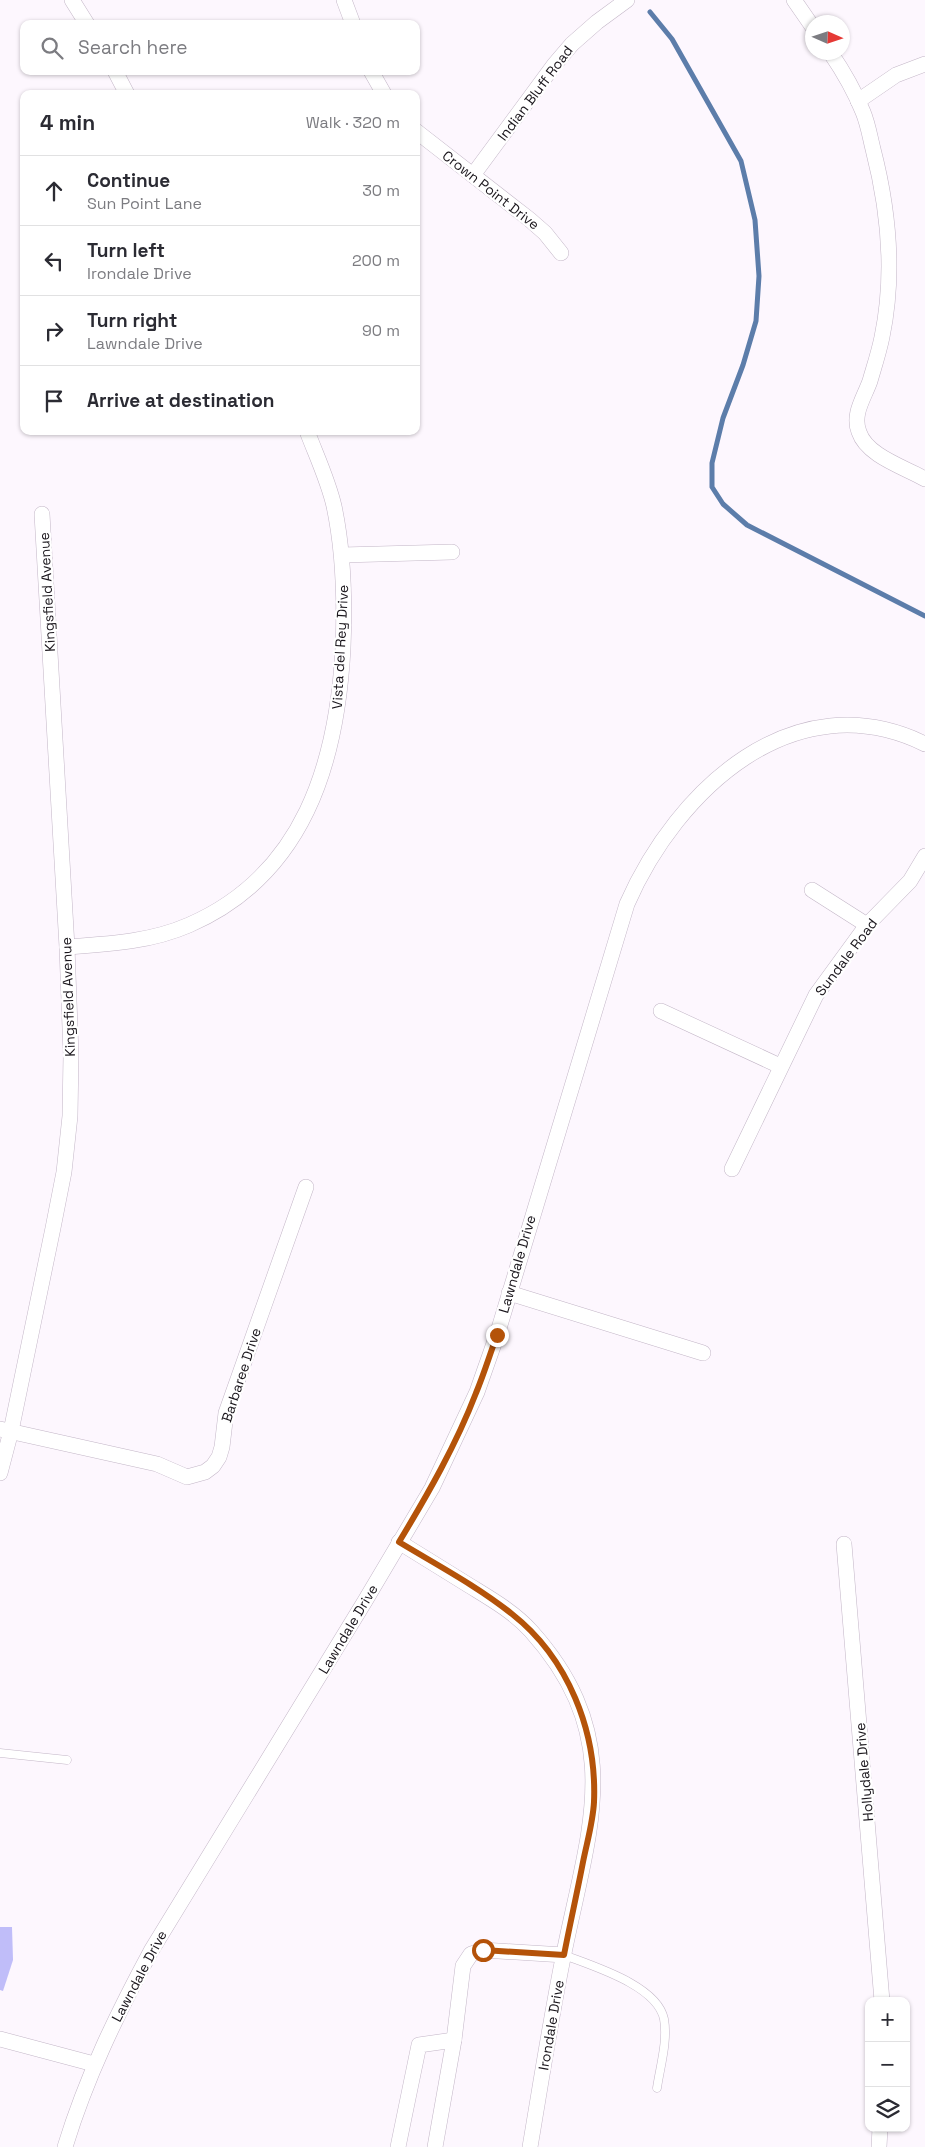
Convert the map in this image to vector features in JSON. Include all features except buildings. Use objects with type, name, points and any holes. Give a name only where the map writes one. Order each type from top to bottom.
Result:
[{"type":"street","points":[[72,0],[85,20]]},
{"type":"street","points":[[344,0],[352,20]]},
{"type":"street","name":"Indian Bluff Road","points":[[473,174],[554,65],[572,44],[597,22],[627,0]]},
{"type":"street","points":[[794,0],[805,16]]},
{"type":"street","points":[[835,60],[864,114],[885,201],[888,227],[888,278],[882,337],[869,382],[858,411],[858,428],[866,445],[876,454],[925,479]]},
{"type":"street","points":[[858,101],[896,75],[925,64]]},
{"type":"street","points":[[116,75],[125,90]]},
{"type":"street","points":[[373,75],[382,90]]},
{"type":"street","name":"Crown Point Drive","points":[[420,135],[473,174],[545,233],[561,253]]},
{"type":"street","name":"Vista del Rey Drive","points":[[67,947],[140,940],[190,925],[214,912],[246,890],[268,870],[286,848],[310,804],[325,766],[335,726],[340,692],[343,637],[342,555],[334,504],[308,435]]},
{"type":"street","name":"Kingsfield Avenue","points":[[0,1473],[6,1430],[64,1172],[70,1116],[71,1055],[67,947],[42,514]]},
{"type":"street","points":[[342,555],[452,552]]},
{"type":"street","name":"Lawndale Drive","points":[[65,2147],[94,2064],[121,2007],[151,1951],[432,1488],[461,1428],[477,1392],[509,1293],[627,904],[651,856],[696,798],[723,774],[755,751],[777,739],[802,730],[835,725],[861,725],[892,731],[925,744]]},
{"type":"street","name":"Sundale Road","points":[[732,1169],[780,1066],[816,995],[867,925],[910,881],[925,856]]},
{"type":"street","points":[[812,890],[867,925]]},
{"type":"street","points":[[661,1011],[780,1066]]},
{"type":"street","name":"Barbaree Drive","points":[[6,1430],[157,1464],[178,1475],[187,1477],[197,1476],[213,1466],[222,1447],[226,1413],[306,1187]]},
{"type":"street","points":[[509,1293],[703,1353]]},
{"type":"street","name":"Irondale Drive","points":[[399,1542],[498,1604],[529,1630],[550,1654],[568,1683],[585,1723],[593,1763],[594,1802],[591,1826],[564,1955],[530,2147]]},
{"type":"street","name":"Hollydale Drive","points":[[844,1544],[882,1997]]},
{"type":"street","points":[[435,2147],[454,2040],[463,1966],[471,1954],[483,1950],[564,1955]]},
{"type":"street","points":[[0,2039],[94,2064]]},
{"type":"street","points":[[398,2147],[419,2045],[454,2040]]},
{"type":"street","points":[[879,2147],[880,2132]]},
{"type":"lane","points":[[0,1752],[67,1760]]},
{"type":"lane","points":[[564,1955],[615,1976],[646,1993],[657,2003],[664,2018],[665,2033],[657,2088]]},
{"type":"waterway","points":[[650,12],[672,39],[741,161],[755,220],[759,276],[756,321],[743,365],[723,418],[712,463],[712,487],[723,504],[747,525],[925,616]]},
{"type":"route","points":[[483,1950],[564,1955],[591,1826],[594,1802],[593,1763],[585,1723],[568,1683],[550,1654],[513,1614],[399,1542],[432,1488],[461,1428],[477,1392],[497,1335]]}]
